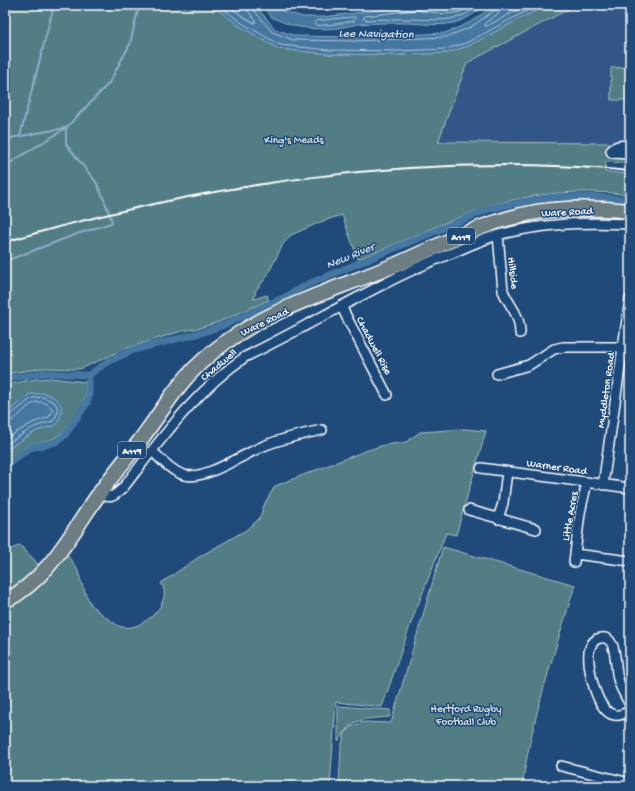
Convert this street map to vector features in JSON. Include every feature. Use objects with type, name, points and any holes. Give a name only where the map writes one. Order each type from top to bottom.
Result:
[{"type":"main road","name":"Ware Road","points":[[5,601],[24,590],[48,568],[99,493],[191,372],[217,348],[250,326],[315,297],[494,223],[537,212],[581,208],[630,211]]},
{"type":"street","points":[[630,148],[620,145],[611,151],[612,153],[630,154]]},
{"type":"street","points":[[498,235],[565,223],[590,222],[630,224]]},
{"type":"street","name":"Chadwell","points":[[99,493],[106,497],[114,496],[123,488],[180,416],[231,366],[245,357],[406,272],[472,244],[498,235]]},
{"type":"street","name":"Hillside","points":[[498,235],[501,277],[504,291],[507,300],[517,315],[520,333]]},
{"type":"street","name":"Myddleton Road","points":[[603,484],[630,299]]},
{"type":"street","name":"Chadwell Rise","points":[[341,306],[387,395]]},
{"type":"street","points":[[497,374],[529,365],[554,350],[563,347],[623,347]]},
{"type":"street","points":[[152,451],[180,474],[187,476],[197,475],[209,472],[252,450],[271,443],[322,430]]},
{"type":"street","name":"Warner Road","points":[[481,468],[630,488]]},
{"type":"street","points":[[498,519],[503,503],[507,472]]},
{"type":"street","name":"Little Acres","points":[[587,482],[580,514],[575,558],[630,561]]},
{"type":"street","points":[[469,510],[536,529]]},
{"type":"street","points":[[630,704],[618,678],[613,645],[606,638],[597,639],[592,644],[589,653],[589,660],[593,683],[600,703],[607,712],[612,715],[620,715],[630,711]]},
{"type":"street","points":[[561,766],[630,783]]},
{"type":"shaded area","points":[[401,5],[401,7],[287,6]]},
{"type":"shaded area","points":[[576,5],[630,5],[630,143],[438,142],[467,63]]},
{"type":"green space","name":"King's Meads","points":[[5,5],[212,5],[240,26],[279,49],[329,54],[398,55],[447,53],[468,46],[546,5],[576,5],[467,63],[438,142],[615,143],[607,151],[607,155],[630,156],[630,164],[606,162],[605,172],[630,174],[630,195],[580,192],[546,194],[513,200],[476,211],[358,259],[342,215],[323,221],[291,235],[283,244],[266,278],[256,290],[254,299],[267,295],[269,300],[219,322],[200,328],[182,331],[124,349],[83,368],[43,368],[5,374]]},
{"type":"green space","points":[[628,67],[628,100],[611,100],[611,68]]},
{"type":"green space","points":[[50,378],[86,382],[84,403],[62,433],[53,439],[27,446],[5,464],[5,450],[36,431],[56,425],[30,394],[5,414],[5,385]]},
{"type":"green space","points":[[465,429],[486,431],[456,535],[446,533],[412,620],[382,707],[336,702],[330,786],[5,786],[5,609],[27,594],[65,552],[75,565],[86,594],[93,606],[117,625],[125,628],[134,626],[143,623],[159,609],[163,600],[164,591],[161,583],[199,557],[246,530],[259,519],[265,503],[275,486],[365,451],[384,445],[406,442],[420,432]]},
{"type":"green space","points":[[20,545],[40,566],[29,578],[5,594],[5,547],[7,551]]},
{"type":"green space","name":"Hertford Rugby Football Club","points":[[443,547],[575,585],[538,709],[526,760],[522,786],[339,786],[341,747],[345,733],[352,726],[364,722],[391,723]]},
{"type":"green space","points":[[338,706],[390,710],[390,717],[365,719],[353,723],[338,741]]},
{"type":"water","points":[[212,5],[255,5],[275,29],[295,36],[354,37],[445,33],[469,23],[495,5],[546,5],[468,46],[447,53],[398,55],[329,54],[279,49],[240,26]]},
{"type":"water","points":[[265,5],[279,5],[282,11],[303,17],[323,17],[405,7],[445,10],[459,8],[465,5],[485,5],[474,14],[466,18],[447,24],[372,23],[322,29],[300,27],[275,19],[266,10]]},
{"type":"water","points":[[44,393],[55,398],[60,405],[61,413],[56,425],[36,431],[5,450],[5,414],[30,394]]},
{"type":"waterway","points":[[20,136],[54,5]]},
{"type":"waterway","points":[[5,166],[66,128],[109,83],[130,44],[138,10],[141,5]]},
{"type":"waterway","points":[[5,139],[65,128]]},
{"type":"waterway","points":[[5,263],[11,259],[111,223],[112,221],[96,182],[66,144],[66,128]]},
{"type":"waterway","name":"New River","points":[[5,379],[42,373],[89,375],[107,362],[133,350],[204,332],[224,325],[285,297],[306,285],[489,209],[521,202],[558,197],[595,197],[630,200]]},
{"type":"waterway","name":"New River","points":[[5,466],[30,448],[56,442],[65,435],[87,403],[89,396],[89,375]]},
{"type":"railway","points":[[5,242],[80,221],[158,203],[236,188],[314,177],[394,169],[473,165],[552,166],[630,171]]},
{"type":"water label","name":"Lee Navigation","points":[[376,33]]}]
